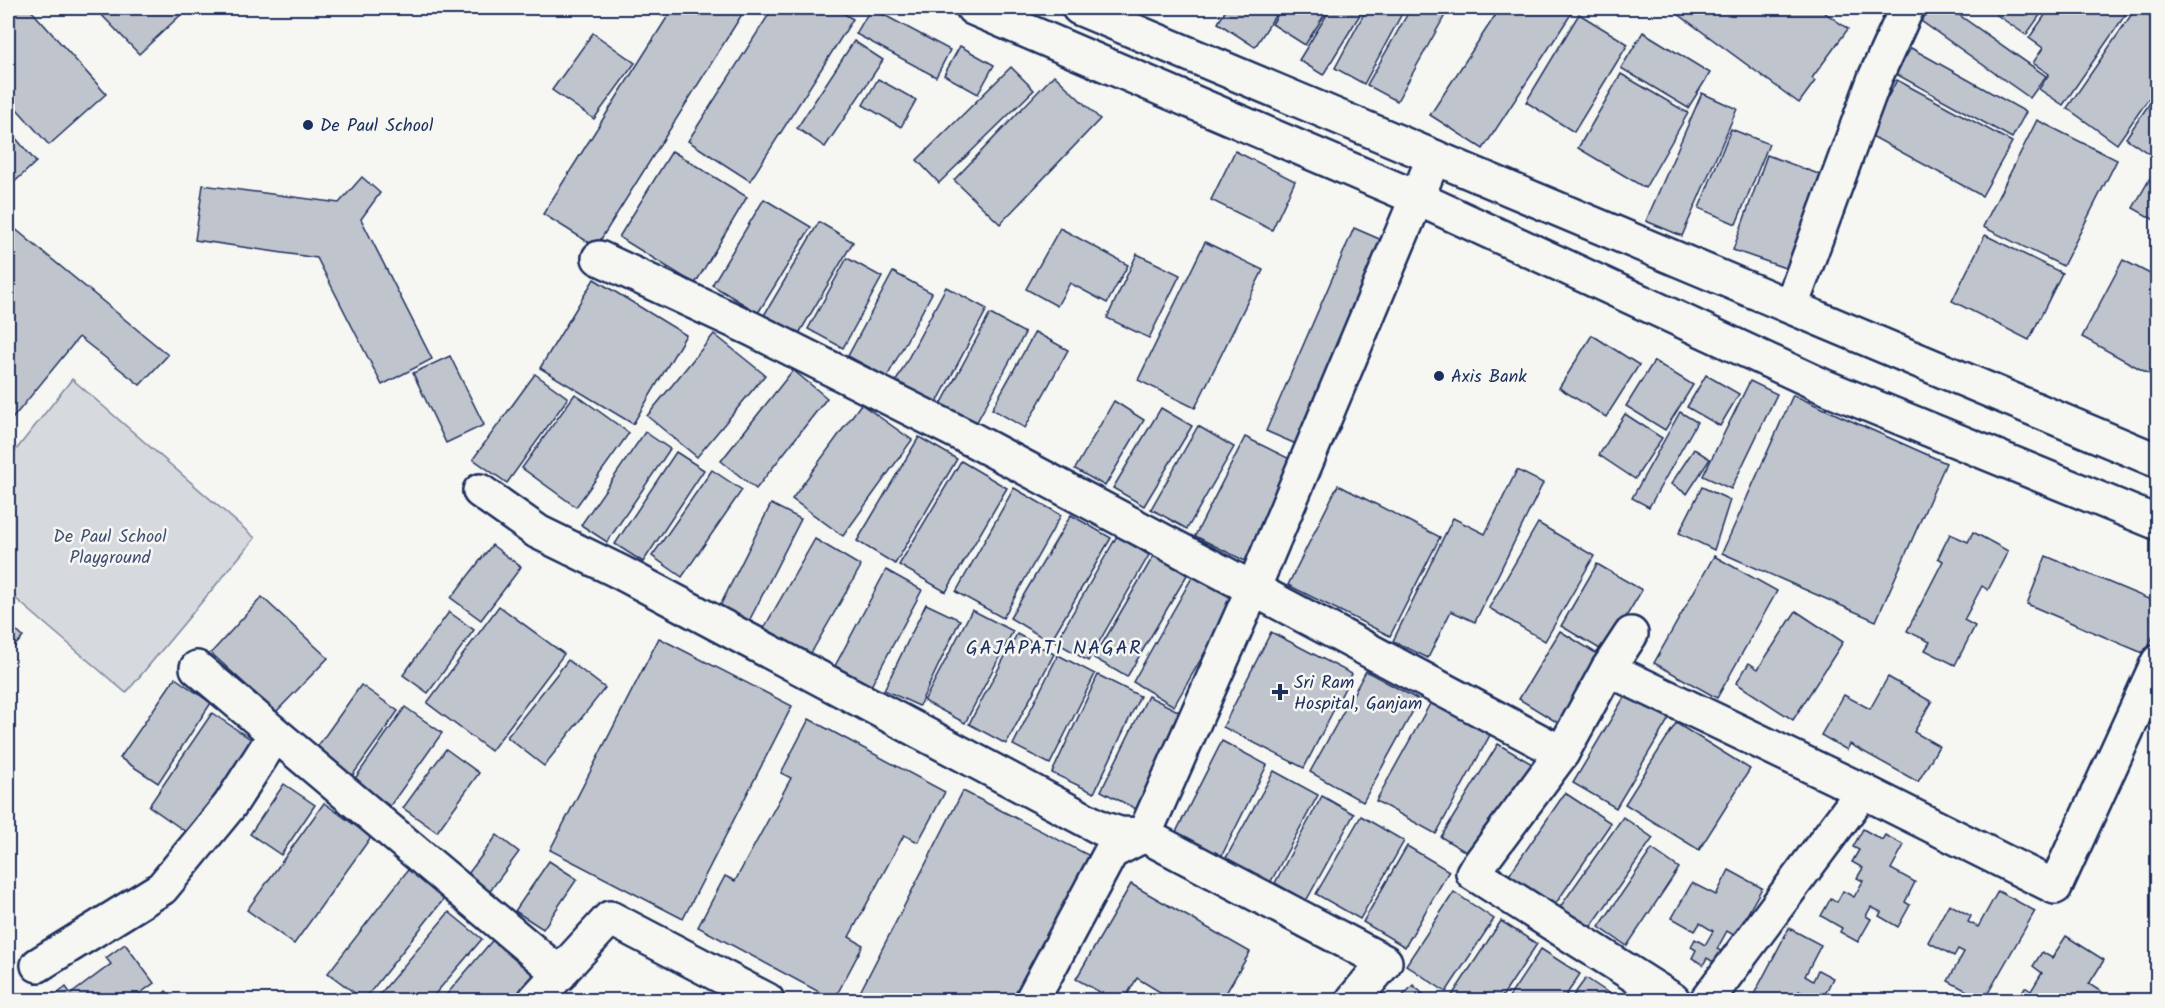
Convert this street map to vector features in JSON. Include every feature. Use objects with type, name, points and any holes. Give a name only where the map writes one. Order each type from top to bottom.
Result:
[{"type":"main road","points":[[973,8],[1418,198],[1823,386],[2157,523]]},
{"type":"main road","points":[[1079,8],[2157,461]]},
{"type":"main road","points":[[1791,306],[1899,11]]},
{"type":"main road","points":[[1032,1000],[1111,852],[1144,835],[1253,589],[1434,157]]},
{"type":"main road","points":[[599,258],[752,329],[885,395],[1562,753]]},
{"type":"main road","points":[[480,491],[538,532],[620,572],[1101,828],[1120,834],[1144,835],[1384,962],[1353,1000]]},
{"type":"main road","points":[[1631,634],[1608,669],[1562,753],[1473,873],[1673,1000]]},
{"type":"main road","points":[[1608,669],[1863,791],[2055,887],[2157,662]]},
{"type":"main road","points":[[196,668],[560,974]]},
{"type":"main road","points":[[38,964],[162,888],[230,806],[275,735]]},
{"type":"main road","points":[[1707,1000],[1863,791]]},
{"type":"main road","points":[[535,1000],[610,918],[767,1000]]},
{"type":"green space","name":"De Paul School Playground","points":[[72,379],[255,538],[126,693],[8,592],[8,460]]},
{"type":"building","points":[[8,8],[29,8],[106,94],[49,145],[8,99]]},
{"type":"building","points":[[95,8],[188,8],[139,54]]},
{"type":"building","points":[[673,8],[746,8],[596,247],[543,214]]},
{"type":"building","points":[[773,8],[834,8],[853,19],[750,181],[688,141]]},
{"type":"building","points":[[871,8],[950,50],[936,77],[856,34]]},
{"type":"building","points":[[1227,8],[1280,8],[1255,47],[1218,23]]},
{"type":"building","points":[[1282,8],[1329,8],[1305,45],[1272,24]]},
{"type":"building","points":[[1331,8],[1364,8],[1323,75],[1299,60]]},
{"type":"building","points":[[1367,8],[1405,8],[1364,84],[1335,68]]},
{"type":"building","points":[[1411,8],[1449,8],[1397,101],[1367,85]]},
{"type":"building","points":[[1500,8],[1575,8],[1483,149],[1430,115]]},
{"type":"building","points":[[1676,8],[1818,8],[1848,29],[1812,78],[1815,81],[1799,103],[1674,11]]},
{"type":"building","points":[[1931,8],[1949,8],[2046,76],[2030,98],[1921,21]]},
{"type":"building","points":[[1994,8],[2045,8],[2026,35],[1991,11]]},
{"type":"building","points":[[2050,8],[2130,8],[2063,105],[2039,89],[2049,74],[2033,63],[2043,48],[2029,38]]},
{"type":"building","points":[[2136,8],[2158,8],[2158,85],[2117,144],[2067,108]]},
{"type":"building","points":[[1579,14],[1628,44],[1574,132],[1526,102]]},
{"type":"building","points":[[1643,32],[1710,73],[1688,108],[1621,68]]},
{"type":"building","points":[[593,33],[635,63],[594,119],[552,90]]},
{"type":"building","points":[[854,41],[883,60],[825,147],[797,128]]},
{"type":"building","points":[[960,46],[994,65],[978,94],[944,75]]},
{"type":"building","points":[[1911,48],[2026,112],[2012,138],[1896,74]]},
{"type":"building","points":[[1011,67],[1034,90],[939,183],[917,160]]},
{"type":"building","points":[[1621,74],[1688,113],[1645,188],[1578,148]]},
{"type":"building","points":[[1054,75],[1100,119],[1000,224],[954,180]]},
{"type":"building","points":[[878,79],[916,100],[901,127],[863,105]]},
{"type":"building","points":[[1897,80],[2012,142],[1982,196],[1868,134]]},
{"type":"building","points":[[2158,91],[2158,160],[2126,138]]},
{"type":"building","points":[[1702,93],[1737,109],[1682,236],[1646,221]]},
{"type":"building","points":[[2037,120],[2117,160],[2063,266],[1983,227]]},
{"type":"building","points":[[8,129],[36,162],[8,188]]},
{"type":"building","points":[[1731,129],[1769,144],[1736,224],[1699,208]]},
{"type":"building","points":[[672,151],[747,197],[695,284],[619,237]]},
{"type":"building","points":[[1235,151],[1295,181],[1272,230],[1211,200]]},
{"type":"building","points":[[1767,155],[1824,176],[1791,270],[1733,250]]},
{"type":"building","points":[[2156,168],[2158,169],[2158,222],[2133,208]]},
{"type":"building","points":[[362,177],[380,193],[361,219],[432,359],[382,385],[317,258],[195,240],[203,185],[339,203]]},
{"type":"building","points":[[764,199],[811,227],[758,313],[712,285]]},
{"type":"building","points":[[819,222],[853,242],[797,337],[763,317]]},
{"type":"building","points":[[8,223],[168,355],[140,385],[79,337],[8,424],[8,289],[14,281],[8,276]]},
{"type":"building","points":[[1060,228],[1128,265],[1107,303],[1070,283],[1057,306],[1026,289]]},
{"type":"building","points":[[1354,228],[1384,241],[1296,444],[1266,431]]},
{"type":"building","points":[[1985,235],[2062,273],[2029,340],[1952,301]]},
{"type":"building","points":[[1205,242],[1263,270],[1195,408],[1138,380]]},
{"type":"building","points":[[1137,254],[1180,275],[1149,338],[1107,318]]},
{"type":"building","points":[[847,258],[882,277],[843,348],[808,329]]},
{"type":"building","points":[[2123,260],[2158,278],[2158,368],[2153,376],[2082,337]]},
{"type":"building","points":[[893,272],[932,293],[887,377],[848,356]]},
{"type":"building","points":[[594,279],[686,335],[633,424],[540,368]]},
{"type":"building","points":[[946,287],[987,309],[934,408],[893,387]]},
{"type":"building","points":[[990,314],[1025,333],[973,429],[938,410]]},
{"type":"building","points":[[1035,332],[1068,350],[1025,428],[992,409]]},
{"type":"building","points":[[714,334],[765,375],[697,457],[647,416]]},
{"type":"building","points":[[1592,335],[1639,365],[1606,417],[1559,388]]},
{"type":"building","points":[[450,356],[484,425],[446,443],[413,373]]},
{"type":"building","points":[[1654,361],[1693,385],[1665,430],[1626,406]]},
{"type":"building","points":[[793,370],[827,398],[756,489],[721,461]]},
{"type":"building","points":[[535,374],[568,398],[507,483],[473,459]]},
{"type":"building","points":[[1706,375],[1739,394],[1720,426],[1687,407]]},
{"type":"building","points":[[1750,381],[1777,394],[1731,489],[1703,476]]},
{"type":"building","points":[[575,394],[629,433],[576,507],[522,468]]},
{"type":"building","points":[[1793,395],[1946,463],[1876,621],[1722,553]]},
{"type":"building","points":[[1114,401],[1144,420],[1105,486],[1075,469]]},
{"type":"building","points":[[861,404],[912,440],[843,536],[792,499]]},
{"type":"building","points":[[1161,408],[1192,426],[1144,506],[1113,488]]},
{"type":"building","points":[[1680,412],[1697,422],[1649,507],[1632,498]]},
{"type":"building","points":[[1625,414],[1662,438],[1635,479],[1599,455]]},
{"type":"building","points":[[1198,426],[1234,447],[1187,529],[1151,509]]},
{"type":"building","points":[[645,432],[670,449],[607,542],[581,525]]},
{"type":"building","points":[[919,437],[957,459],[895,564],[857,541]]},
{"type":"building","points":[[1245,437],[1296,462],[1247,562],[1195,536]]},
{"type":"building","points":[[1694,449],[1710,459],[1687,494],[1671,484]]},
{"type":"building","points":[[676,452],[704,470],[643,562],[615,544]]},
{"type":"building","points":[[961,461],[1007,488],[946,592],[899,565]]},
{"type":"building","points":[[712,470],[742,490],[682,577],[652,556]]},
{"type":"building","points":[[1517,470],[1543,483],[1475,622],[1451,611],[1428,658],[1393,641],[1453,518],[1485,534]]},
{"type":"building","points":[[1338,485],[1440,537],[1390,636],[1288,585]]},
{"type":"building","points":[[1702,487],[1730,500],[1714,550],[1679,533]]},
{"type":"building","points":[[1014,488],[1061,515],[1003,618],[956,592]]},
{"type":"building","points":[[771,504],[801,519],[746,627],[717,612]]},
{"type":"building","points":[[1071,515],[1111,538],[1050,642],[1010,618]]},
{"type":"building","points":[[1538,523],[1594,556],[1545,641],[1489,608]]},
{"type":"building","points":[[1973,532],[2008,551],[1988,590],[1982,586],[1964,620],[1975,626],[1955,665],[1925,650],[1930,642],[1907,631],[1943,561],[1938,558],[1950,534],[1968,542]]},
{"type":"building","points":[[1117,536],[1149,555],[1088,661],[1056,642]]},
{"type":"building","points":[[815,539],[861,566],[810,655],[764,628]]},
{"type":"building","points":[[492,545],[521,567],[481,620],[451,598]]},
{"type":"building","points":[[1154,555],[1187,575],[1127,677],[1094,658]]},
{"type":"building","points":[[1714,556],[1777,591],[1717,698],[1654,663]]},
{"type":"building","points":[[2046,556],[2158,603],[2158,625],[2145,654],[2027,604]]},
{"type":"building","points":[[1597,564],[1642,590],[1605,652],[1561,626]]},
{"type":"building","points":[[886,570],[922,590],[871,686],[835,666]]},
{"type":"building","points":[[1194,574],[1236,598],[1174,706],[1133,682]]},
{"type":"building","points":[[262,597],[328,658],[276,712],[211,653]]},
{"type":"building","points":[[926,604],[960,620],[919,706],[884,690]]},
{"type":"building","points":[[499,606],[564,654],[491,751],[427,703]]},
{"type":"building","points":[[972,610],[1013,631],[965,723],[924,701]]},
{"type":"building","points":[[1796,611],[1843,642],[1793,720],[1736,683],[1749,663],[1758,669]]},
{"type":"building","points":[[449,612],[474,630],[428,693],[403,675]]},
{"type":"building","points":[[8,623],[23,637],[8,653]]},
{"type":"building","points":[[1560,631],[1604,658],[1563,726],[1519,699]]},
{"type":"building","points":[[1271,632],[1352,674],[1304,768],[1223,727]]},
{"type":"building","points":[[1017,634],[1054,654],[1006,744],[969,724]]},
{"type":"building","points":[[659,638],[792,706],[683,919],[550,850]]},
{"type":"building","points":[[1058,655],[1095,674],[1050,764],[1013,745]]},
{"type":"building","points":[[568,660],[605,688],[544,766],[507,737]]},
{"type":"building","points":[[1366,671],[1419,700],[1363,802],[1310,772]]},
{"type":"building","points":[[1098,675],[1140,696],[1094,793],[1052,773]]},
{"type":"building","points":[[1888,677],[1932,702],[1914,732],[1939,746],[1918,782],[1850,744],[1847,750],[1821,735],[1844,695],[1870,709]]},
{"type":"building","points":[[175,678],[211,703],[158,783],[120,758]]},
{"type":"building","points":[[361,685],[398,711],[352,776],[315,750]]},
{"type":"building","points":[[1629,689],[1671,715],[1616,808],[1573,783]]},
{"type":"building","points":[[1148,696],[1184,714],[1136,809],[1101,791]]},
{"type":"building","points":[[1431,702],[1490,735],[1436,834],[1376,801]]},
{"type":"building","points":[[405,707],[442,733],[390,806],[354,780]]},
{"type":"building","points":[[212,713],[252,740],[189,834],[149,806]]},
{"type":"building","points":[[809,719],[945,792],[918,842],[904,835],[849,937],[863,945],[834,1000],[698,927],[725,876],[735,881],[791,778],[781,773]]},
{"type":"building","points":[[1676,723],[1750,769],[1699,850],[1625,804]]},
{"type":"building","points":[[1222,741],[1267,765],[1218,863],[1172,840]]},
{"type":"building","points":[[1498,744],[1532,764],[1474,857],[1441,837]]},
{"type":"building","points":[[446,749],[479,773],[437,832],[403,808]]},
{"type":"building","points":[[1274,771],[1318,795],[1270,883],[1226,858]]},
{"type":"building","points":[[284,784],[315,805],[281,855],[250,834]]},
{"type":"building","points":[[963,791],[1094,858],[1022,1000],[856,1000]]},
{"type":"building","points":[[1565,793],[1611,823],[1552,909],[1507,878]]},
{"type":"building","points":[[1322,796],[1354,814],[1306,901],[1275,883]]},
{"type":"building","points":[[324,803],[371,837],[294,944],[247,910]]},
{"type":"building","points":[[1361,816],[1404,841],[1360,919],[1316,894]]},
{"type":"building","points":[[1623,817],[1653,838],[1588,931],[1558,910]]},
{"type":"building","points":[[1863,829],[1882,840],[1885,835],[1904,845],[1891,869],[1915,882],[1905,902],[1910,905],[1898,927],[1879,916],[1881,912],[1871,907],[1866,916],[1871,919],[1858,942],[1840,932],[1842,928],[1821,916],[1831,898],[1837,902],[1843,891],[1854,897],[1863,881],[1857,878],[1863,868],[1852,862],[1859,850],[1853,847]]},
{"type":"building","points":[[497,835],[519,852],[487,895],[465,878]]},
{"type":"building","points":[[1407,846],[1449,871],[1405,947],[1363,922]]},
{"type":"building","points":[[1652,849],[1679,868],[1627,946],[1599,927]]},
{"type":"building","points":[[549,861],[577,879],[543,929],[515,911]]},
{"type":"building","points":[[411,866],[447,895],[364,1000],[328,973]]},
{"type":"building","points":[[1729,870],[1762,888],[1744,920],[1751,924],[1742,940],[1727,931],[1717,949],[1732,957],[1725,969],[1707,958],[1703,965],[1692,958],[1696,950],[1691,947],[1695,939],[1705,945],[1713,931],[1700,923],[1695,931],[1672,918],[1692,883],[1716,895]]},
{"type":"building","points":[[1131,884],[1250,952],[1222,1000],[1156,1000],[1160,992],[1137,978],[1124,1000],[1114,1000],[1076,979]]},
{"type":"building","points":[[1998,891],[2035,911],[1984,1000],[1948,981],[1964,952],[1958,949],[1954,956],[1928,942],[1949,904],[1971,916],[1968,922],[1978,927]]},
{"type":"building","points":[[1454,892],[1494,919],[1446,992],[1406,965]]},
{"type":"building","points":[[449,912],[482,939],[430,1000],[375,1000]]},
{"type":"building","points":[[1501,921],[1537,944],[1500,1000],[1449,1000]]},
{"type":"building","points":[[1789,928],[1821,945],[1805,976],[1813,981],[1818,970],[1833,978],[1822,1000],[1802,1000],[1805,994],[1799,991],[1794,1000],[1751,1000]]},
{"type":"building","points":[[496,936],[541,973],[518,1000],[442,1000]]},
{"type":"building","points":[[2066,936],[2104,960],[2089,984],[2114,1000],[2017,1000],[2025,987],[2031,991],[2042,973],[2033,966],[2042,952],[2052,958]]},
{"type":"building","points":[[125,944],[154,983],[131,1000],[50,999],[66,987],[71,994],[111,964],[106,958]]},
{"type":"building","points":[[1541,949],[1580,974],[1563,1000],[1507,1000]]},
{"type":"building","points":[[1586,978],[1619,1000],[1570,1000]]},
{"type":"building","points":[[1413,985],[1430,1000],[1399,1000]]},
{"type":"building","points":[[166,991],[176,1000],[157,1000]]},
{"type":"place","name":"De Paul School","points":[[308,125]]},
{"type":"place","name":"Axis Bank","points":[[1439,376]]},
{"type":"place","name":"Sri Ram Hospital, Ganjam","points":[[1280,692]]},
{"type":"district","name":"GAJAPATI NAGAR","points":[[1054,647]]}]
